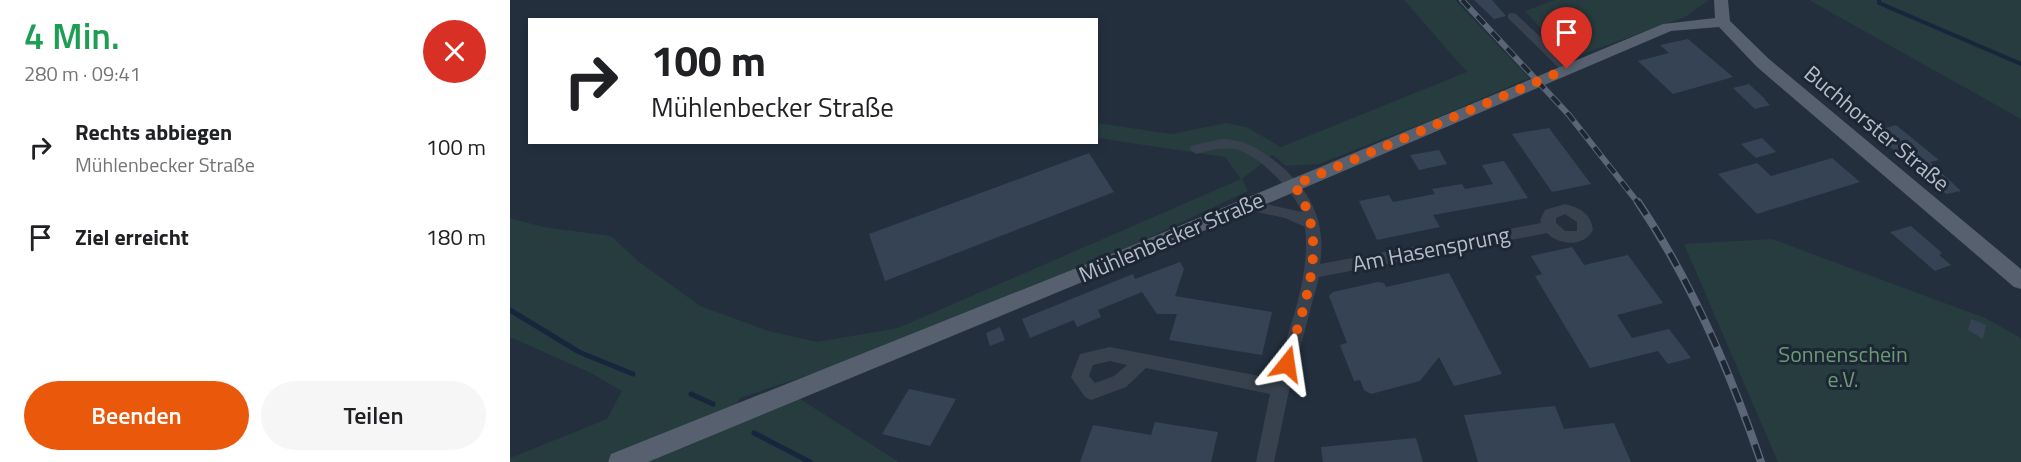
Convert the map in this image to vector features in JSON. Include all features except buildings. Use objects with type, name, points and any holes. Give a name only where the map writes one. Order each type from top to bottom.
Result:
[{"type":"main road","points":[[1722,0],[1720,9],[1723,22]]},
{"type":"main road","name":"Mühlenbecker Straße","points":[[620,462],[1248,205],[1668,27],[1723,22]]},
{"type":"main road","name":"Buchhorster Straße","points":[[1723,22],[1763,63],[2021,281]]},
{"type":"street","points":[[1512,15],[1567,69]]},
{"type":"street","points":[[1196,148],[1217,143],[1237,143],[1253,151],[1294,185],[1305,200],[1313,225],[1312,272],[1264,462]]},
{"type":"street","points":[[1248,205],[1285,211],[1313,225]]},
{"type":"street","name":"Am Hasensprung","points":[[1312,272],[1550,226]]},
{"type":"street","points":[[1142,361],[1281,388]]},
{"type":"green space","points":[[1404,0],[1455,0],[1529,78],[1434,119],[1319,164],[1286,166],[1273,155],[1242,179],[1248,191],[1108,257],[865,356],[740,398],[725,425],[797,397],[899,462],[510,462],[510,458],[607,419],[622,391],[589,372],[510,337],[510,218],[543,227],[611,236],[638,261],[700,306],[769,331],[817,342],[898,328],[1241,179],[1225,157],[1098,138],[1098,123],[1171,134],[1226,123],[1246,127],[1281,147],[1467,72]]},
{"type":"green space","points":[[1555,0],[1709,0],[1685,17],[1569,59],[1525,11]]},
{"type":"green space","points":[[1809,0],[2021,0],[2021,119]]},
{"type":"green space","name":"Sonnenschein e.V.","points":[[1772,239],[1985,318],[2021,338],[2021,462],[1778,462],[1684,244]]},
{"type":"waterway","points":[[1879,0],[1879,3],[2021,64]]},
{"type":"waterway","points":[[510,310],[579,352],[633,374]]},
{"type":"waterway","points":[[691,394],[713,404]]},
{"type":"waterway","points":[[754,433],[810,462]]},
{"type":"railway","points":[[1462,0],[1569,115],[1639,204]]},
{"type":"railway","points":[[1638,202],[1676,264],[1708,328],[1723,361],[1761,462]]},
{"type":"route","points":[[1287,364],[1312,272],[1313,225],[1305,200],[1294,185],[1567,69]]}]
